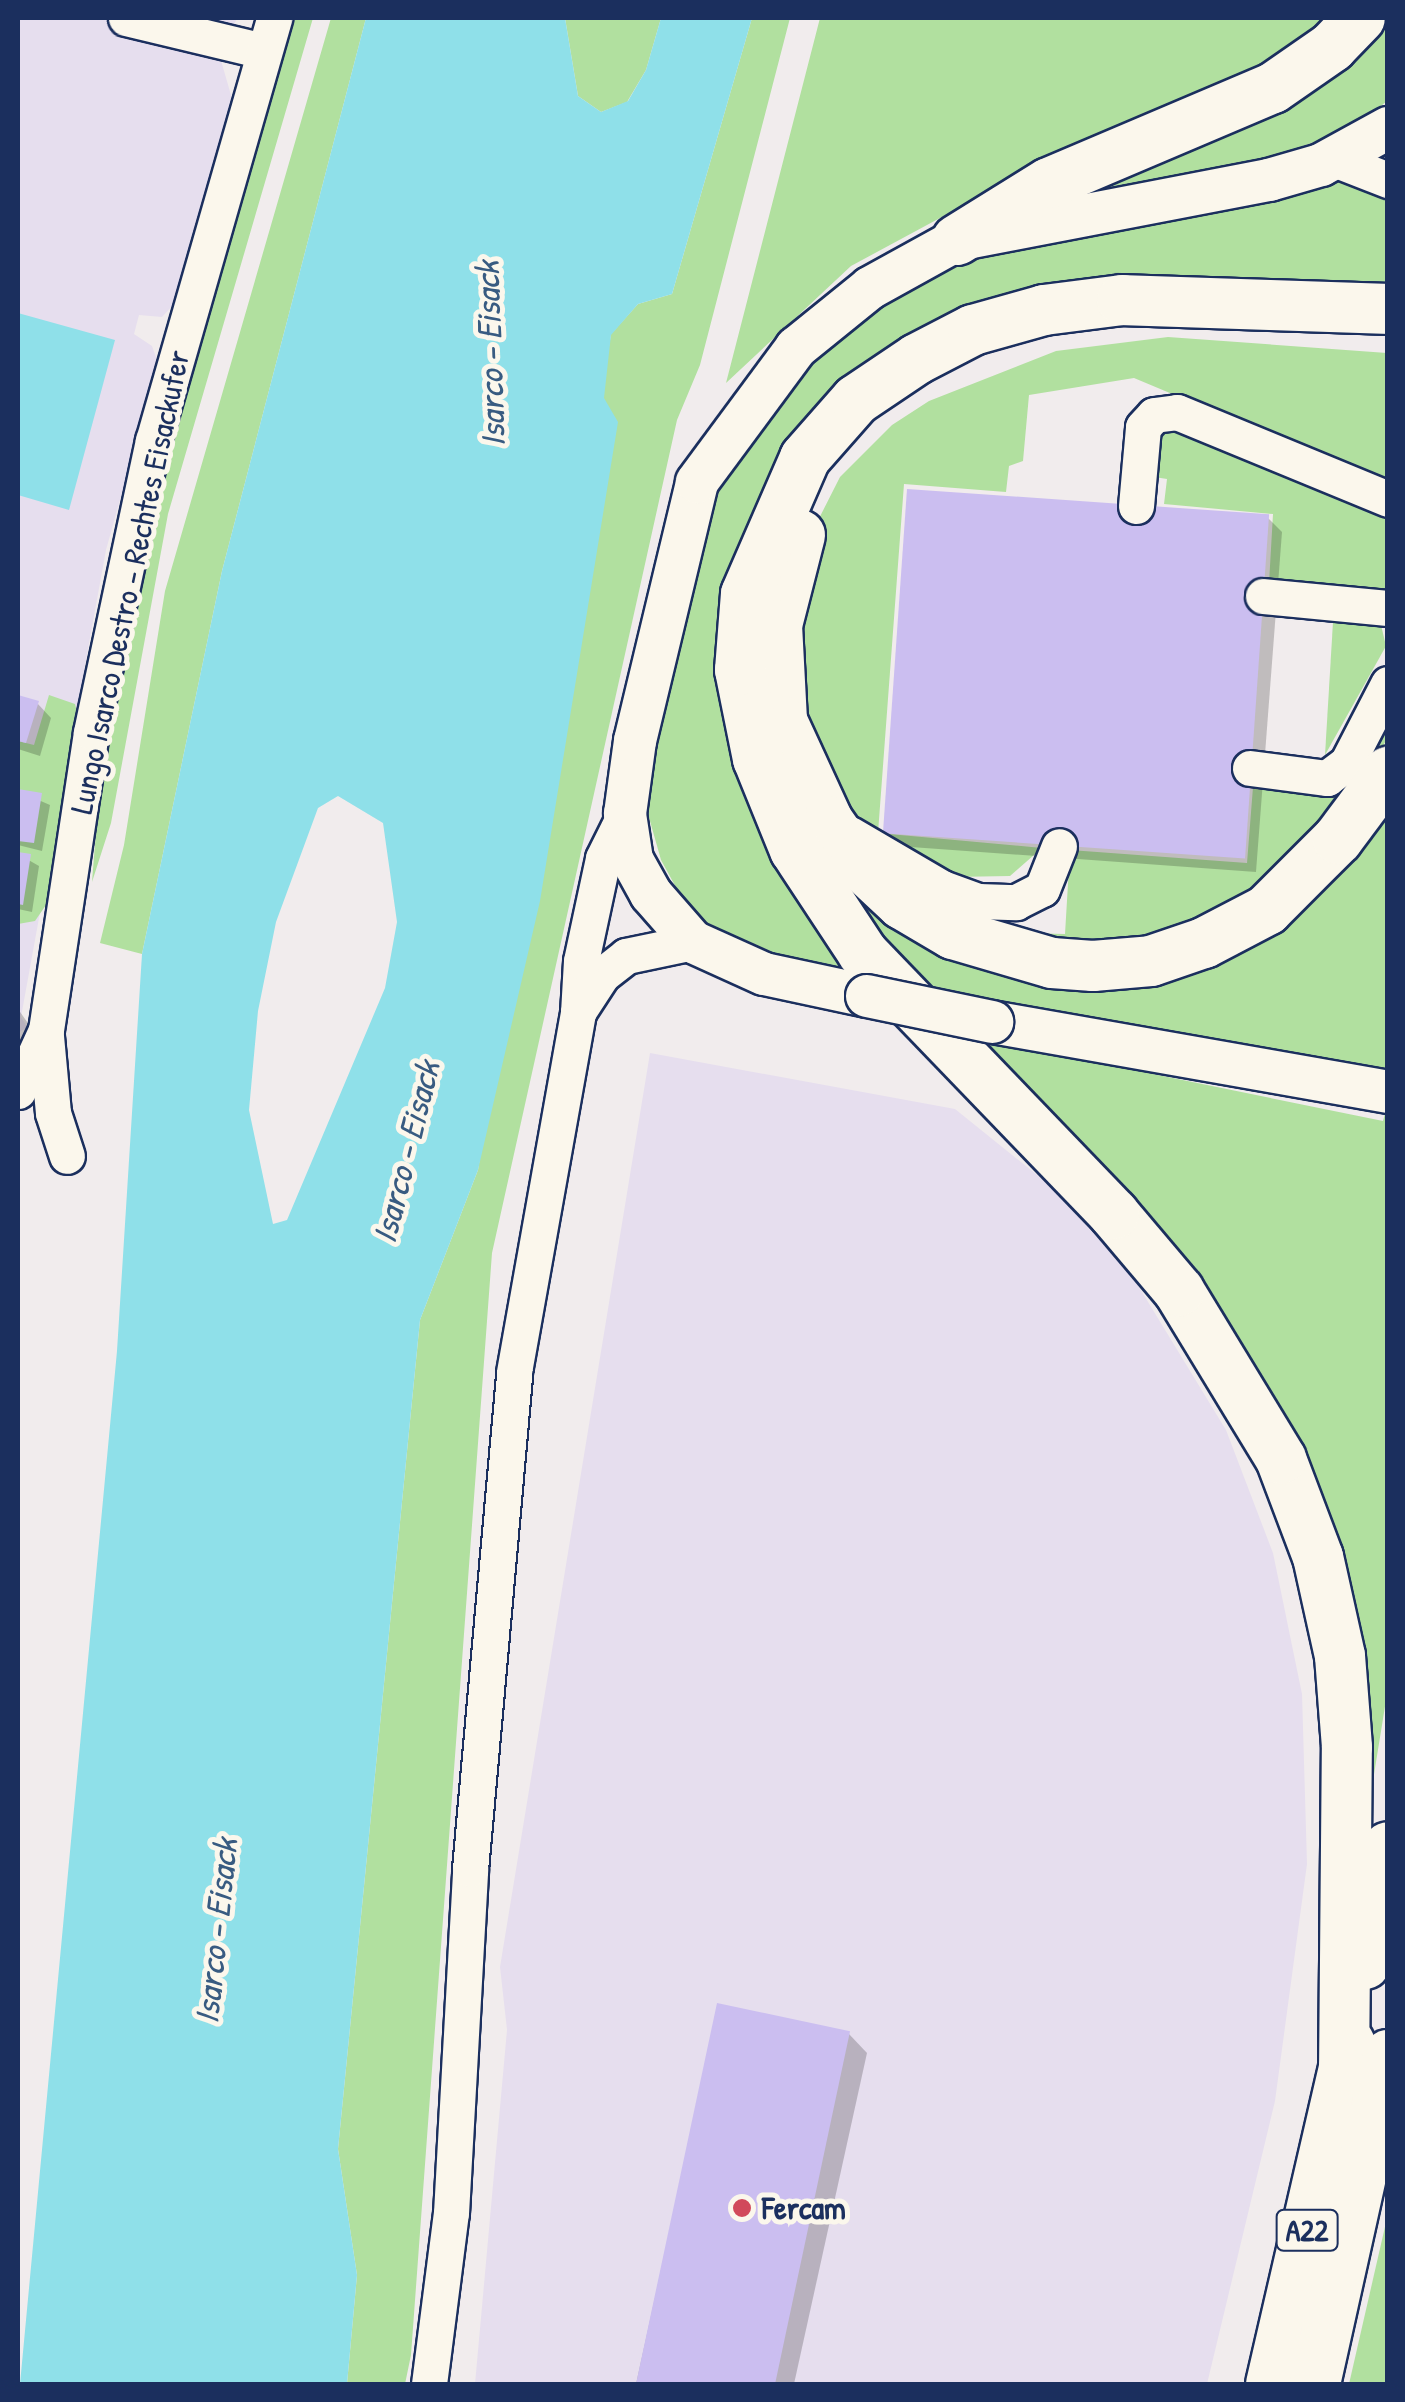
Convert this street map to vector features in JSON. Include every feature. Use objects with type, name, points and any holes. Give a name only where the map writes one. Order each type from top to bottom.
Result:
[{"type":"highway","points":[[957,240],[1049,183],[1273,88],[1332,47],[1360,18]]},
{"type":"highway","points":[[1366,2065],[1340,1656],[1318,1557],[1282,1459],[1179,1292],[1114,1214],[863,953],[795,850],[758,759],[740,670],[746,594],[805,458],[856,400],[917,359],[973,330],[1044,310],[1122,300],[1388,309]]},
{"type":"highway","points":[[1388,342],[1255,332],[1085,334],[1008,352],[898,408],[856,446],[802,527],[777,625],[782,721],[828,821],[902,904],[953,934],[1052,963],[1151,961],[1204,943],[1267,910],[1338,839],[1388,772]]},
{"type":"highway","name":"A22","points":[[1315,2384],[1366,2065],[1388,1846]]},
{"type":"highway","name":"A22","points":[[1271,2384],[1366,2065]]},
{"type":"main road","points":[[1388,128],[1334,159],[1186,198],[1025,222],[957,240],[870,288],[796,348],[697,482],[646,681],[625,814],[632,860],[651,894],[693,942],[764,974],[992,1022],[1388,1092]]},
{"type":"street","points":[[126,18],[263,51]]},
{"type":"street","name":"Lungo Isarco Destro - Rechtes Eisackufer","points":[[18,1091],[46,1030],[91,732],[153,441],[274,18]]},
{"type":"street","points":[[1334,159],[1388,180]]},
{"type":"street","points":[[1136,506],[1143,426],[1154,415],[1177,412],[1388,499]]},
{"type":"street","points":[[1263,596],[1388,608]]},
{"type":"street","points":[[1250,768],[1327,778],[1347,764],[1388,684]]},
{"type":"street","points":[[429,2384],[450,2213],[470,1869],[514,1372],[578,1013],[580,961],[603,858],[625,814]]},
{"type":"street","points":[[828,821],[942,888],[978,901],[1016,902],[1042,889],[1060,846]]},
{"type":"street","points":[[578,1013],[602,975],[626,956],[693,942]]},
{"type":"street","points":[[46,1030],[53,1113],[66,1156]]},
{"type":"shaded area","points":[[18,18],[237,18],[220,57],[233,102],[174,304],[162,317],[139,315],[134,334],[152,346],[158,363],[106,550],[21,1017],[27,1027],[18,1033]]},
{"type":"shaded area","name":"Fercam","points":[[650,1053],[955,1109],[1103,1228],[1226,1430],[1273,1553],[1302,1694],[1307,1864],[1275,2101],[1207,2384],[475,2384],[507,2030],[500,1967]]},
{"type":"green space","points":[[287,18],[313,18],[168,514],[111,823],[92,882],[102,756],[150,506]]},
{"type":"green space","points":[[331,18],[366,18],[222,571],[142,954],[100,943],[124,845],[165,591]]},
{"type":"green space","points":[[565,18],[661,18],[646,70],[627,102],[601,112],[578,96]]},
{"type":"green space","points":[[752,18],[790,18],[700,365],[677,420],[492,1253],[411,2355],[405,2384],[347,2384],[357,2275],[338,2149],[420,1320],[478,1170],[611,334],[638,304],[672,294]]},
{"type":"green space","points":[[820,18],[1338,18],[1300,49],[990,191],[851,266],[726,383]]},
{"type":"green space","points":[[1371,18],[1387,18],[1387,101],[1375,111],[1320,140],[1269,158],[1090,193]]},
{"type":"green space","points":[[1322,173],[1387,190],[1387,296],[932,334],[746,558],[877,981],[728,946],[689,911],[661,860],[648,814],[649,766],[719,479],[795,379],[870,313],[957,262]]},
{"type":"green space","points":[[1168,337],[1387,353],[1387,484],[1134,378],[1029,395],[1023,461],[1009,466],[1006,492],[904,484],[878,833],[1042,848],[1010,876],[953,877],[836,810],[795,727],[800,556],[840,477],[892,425],[929,401],[1056,351]]},
{"type":"green space","points":[[1165,429],[1387,515],[1387,590],[1269,583],[1273,514],[1164,504],[1167,479],[1148,476]]},
{"type":"green space","points":[[1333,622],[1381,625],[1386,646],[1325,755]]},
{"type":"green space","points":[[759,647],[895,914],[1148,970],[1387,794],[1387,1077],[942,990],[992,1041],[1383,1121],[1387,1106],[1388,1688],[1364,1836],[1294,1452],[849,907]]},
{"type":"green space","points":[[49,695],[75,704],[78,716],[46,905],[35,921],[18,924],[18,741],[34,745]]},
{"type":"green space","points":[[1387,704],[1387,738],[1363,788],[1279,879],[1148,944],[1055,951],[1022,933],[1065,934],[1070,850],[1247,863],[1253,787],[1319,793]]},
{"type":"green space","points":[[1387,2218],[1387,2384],[1349,2384]]},
{"type":"water","name":"Isarco - Eisack","points":[[366,18],[565,18],[578,96],[601,112],[628,101],[646,70],[661,18],[752,18],[672,294],[638,304],[611,335],[604,398],[618,422],[540,901],[478,1170],[420,1320],[338,2149],[357,2275],[347,2384],[20,2384],[117,1351],[142,954],[222,571]],"holes":[[[338,796],[383,823],[397,922],[385,988],[287,1220],[273,1224],[249,1110],[258,1011],[276,922],[318,808]]]},
{"type":"water","points":[[18,313],[115,340],[69,510],[18,495]]},
{"type":"building","points":[[907,489],[1269,514],[1245,858],[883,833]]},
{"type":"building","points":[[18,695],[39,701],[26,743],[18,741]]},
{"type":"building","points":[[18,789],[42,793],[34,843],[18,841]]},
{"type":"building","points":[[18,852],[31,854],[23,905],[18,904]]},
{"type":"building","name":"Fercam","points":[[717,2003],[850,2031],[775,2384],[636,2384]]},
{"type":"place","name":"Fercam","points":[[742,2208]]}]
